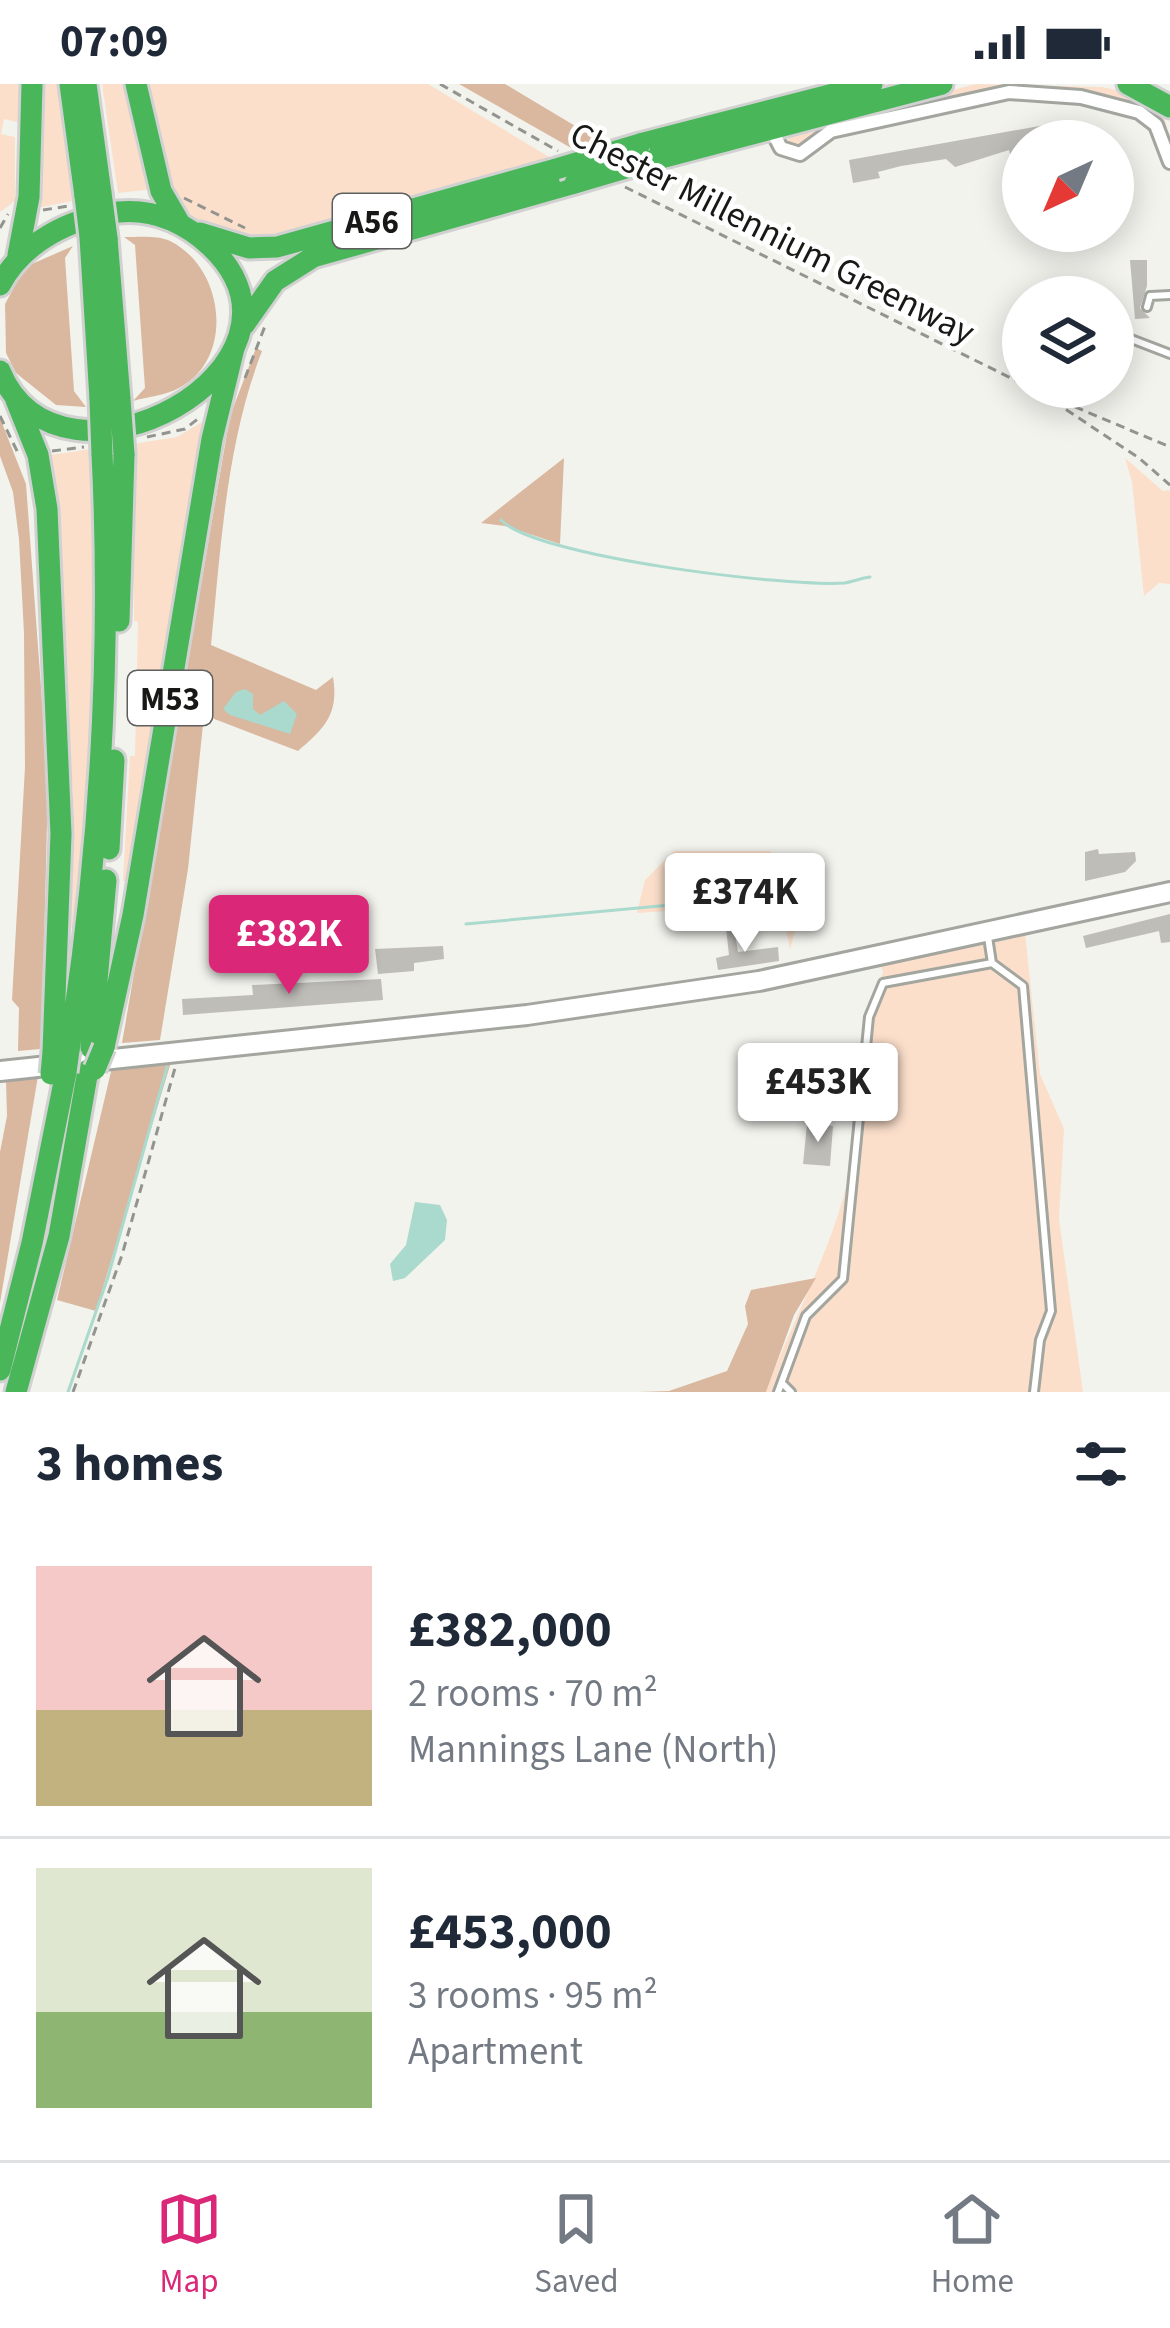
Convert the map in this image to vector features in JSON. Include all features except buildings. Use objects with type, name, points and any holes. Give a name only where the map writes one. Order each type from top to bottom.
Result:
[{"type":"highway","points":[[0,285],[18,255],[29,197],[32,84]]},
{"type":"highway","name":"M53","points":[[70,84],[93,194]]},
{"type":"highway","name":"M53","points":[[77,1060],[113,792],[113,454],[86,84]]},
{"type":"highway","points":[[0,371],[8,408],[76,429],[137,424],[197,395],[237,340],[242,308],[232,272],[184,225],[161,191],[136,84]]},
{"type":"highway","name":"A56","points":[[184,225],[249,248],[277,247],[569,171],[771,129],[942,84]]},
{"type":"highway","points":[[1128,84],[1170,104]]},
{"type":"highway","points":[[1166,84],[1170,104]]},
{"type":"highway","name":"A56","points":[[647,152],[863,85]]},
{"type":"highway","name":"A56","points":[[237,340],[275,281],[313,257],[569,171]]},
{"type":"highway","points":[[18,255],[74,224],[120,212],[144,212],[184,225]]},
{"type":"highway","name":"M53","points":[[0,1370],[54,1136],[77,1060],[134,915],[217,413],[237,340]]},
{"type":"highway","name":"M53","points":[[8,408],[38,455],[47,509],[61,834],[77,1060],[84,1094],[59,1236],[16,1392]]},
{"type":"street","points":[[771,129],[781,148],[800,154],[830,131],[957,102],[1009,92],[1081,97],[1146,116],[1161,134],[1170,162]]},
{"type":"street","points":[[0,1071],[620,1002],[762,981],[1170,892]]},
{"type":"lane","points":[[1147,307],[1150,296],[1170,295]]},
{"type":"lane","points":[[1134,340],[1170,354]]},
{"type":"lane","points":[[988,933],[992,963],[1023,986],[1051,1311],[1040,1340],[1034,1392]]},
{"type":"lane","points":[[791,1392],[780,1387],[806,1316],[843,1279],[869,1017],[884,982],[992,963]]},
{"type":"path","name":"Chester Millennium Greenway","points":[[440,84],[569,171]]},
{"type":"path","name":"Chester Millennium Greenway","points":[[614,181],[1002,374]]},
{"type":"path","points":[[170,191],[247,229]]},
{"type":"path","points":[[244,381],[272,314]]},
{"type":"path","points":[[8,408],[14,453],[22,457]]},
{"type":"path","points":[[1058,408],[1170,484]]},
{"type":"path","name":"Chester Millennium Greenway","points":[[1077,408],[1170,447]]},
{"type":"path","points":[[73,1392],[122,1255],[175,1071],[174,1052]]},
{"type":"shaded area","points":[[0,84],[25,84],[26,124],[4,119],[1,134],[15,137],[15,201],[0,212]]},
{"type":"shaded area","points":[[40,84],[58,84],[72,201],[37,208]]},
{"type":"shaded area","points":[[102,84],[129,84],[153,189],[118,193]]},
{"type":"shaded area","points":[[146,84],[428,84],[551,158],[273,237],[235,233],[206,225],[186,212],[173,195],[157,148]]},
{"type":"shaded area","points":[[459,84],[505,84],[607,145],[573,149]]},
{"type":"shaded area","points":[[976,84],[1102,87],[1131,93],[1164,116],[1170,140],[1160,121],[1137,106],[1030,94],[929,105],[823,129],[797,148],[787,143],[790,131]]},
{"type":"shaded area","points":[[124,237],[165,239],[188,254],[212,292],[216,314],[209,357],[197,374],[179,388],[133,401],[145,388],[135,245]]},
{"type":"shaded area","points":[[73,246],[65,258],[74,391],[86,407],[56,405],[16,373],[6,353],[5,304],[25,267]]},
{"type":"shaded area","points":[[256,348],[262,351],[240,422],[227,496],[211,645],[316,690],[333,677],[334,701],[323,727],[298,751],[204,715],[188,869],[160,1040],[122,1043],[230,416]]},
{"type":"shaded area","points":[[0,418],[26,484],[48,782],[42,1032],[40,1049],[18,1051],[19,1008],[12,1000],[25,767],[24,633],[19,539],[13,492],[0,456]]},
{"type":"shaded area","points":[[209,418],[130,882],[123,881],[130,756],[135,756],[138,622],[134,621],[133,444],[177,437]]},
{"type":"shaded area","points":[[91,449],[94,630],[77,933],[70,926],[73,793],[44,456]]},
{"type":"shaded area","points":[[564,458],[560,544],[481,523]]},
{"type":"shaded area","points":[[1125,458],[1163,491],[1170,490],[1170,584],[1159,583],[1144,596],[1132,482]]},
{"type":"shaded area","points":[[674,851],[769,851],[788,864],[804,896],[790,950],[786,928],[759,916],[749,888],[713,893],[696,909],[637,913],[645,880]]},
{"type":"shaded area","points":[[1025,933],[1040,1074],[1064,1129],[1059,1219],[1083,1392],[766,1392],[827,1247],[846,1187],[865,1042],[881,965]]},
{"type":"shaded area","points":[[174,1052],[96,1311],[57,1300],[114,1059]]},
{"type":"shaded area","points":[[38,1076],[0,1303],[0,1152],[7,1116],[6,1081]]},
{"type":"shaded area","points":[[816,1278],[794,1315],[766,1392],[638,1392],[669,1391],[727,1371],[748,1324],[745,1306],[751,1290]]},
{"type":"water","points":[[245,689],[253,694],[253,709],[260,715],[284,701],[297,714],[290,734],[223,709],[236,692]]},
{"type":"water","points":[[415,1202],[440,1205],[447,1220],[445,1240],[405,1278],[393,1281],[390,1264],[406,1245]]},
{"type":"waterway","points":[[501,520],[561,546],[664,567],[814,583],[870,577]]},
{"type":"waterway","points":[[466,924],[703,902],[727,894],[800,891],[788,923]]},
{"type":"waterway","points":[[68,1392],[108,1277],[167,1067]]}]
